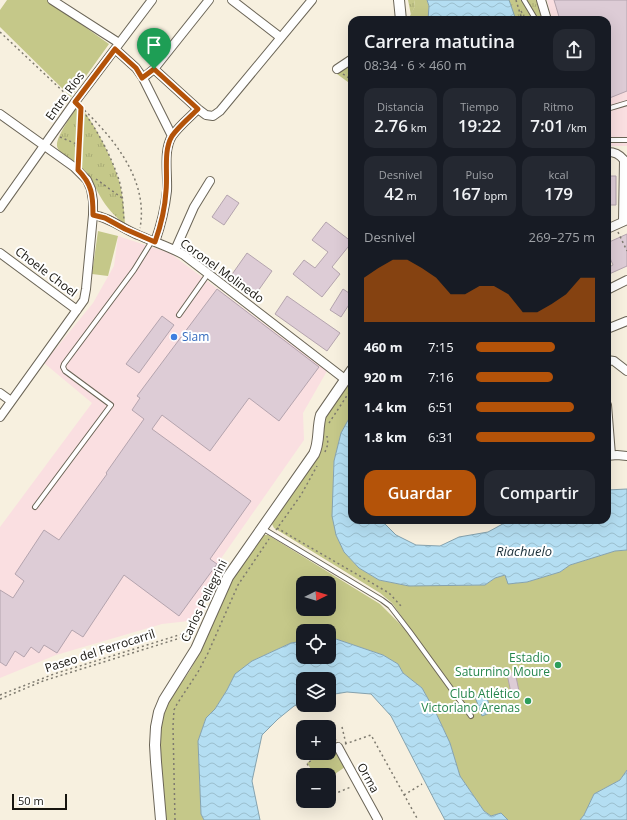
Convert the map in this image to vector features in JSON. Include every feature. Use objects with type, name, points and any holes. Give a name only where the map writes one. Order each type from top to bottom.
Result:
[{"type":"street","points":[[52,0],[117,46],[136,68],[172,136]]},
{"type":"street","name":"Entre Ríos","points":[[0,208],[53,134],[78,105],[117,46],[152,0]]},
{"type":"street","points":[[142,78],[154,69],[209,0]]},
{"type":"street","points":[[232,0],[280,37]]},
{"type":"street","points":[[154,69],[198,109],[210,116],[216,114],[312,0]]},
{"type":"street","points":[[399,0],[401,16]]},
{"type":"street","points":[[541,0],[546,16]]},
{"type":"street","points":[[337,69],[348,62]]},
{"type":"street","points":[[154,242],[160,228],[165,206],[168,150],[172,136],[198,109]]},
{"type":"street","points":[[0,114],[78,170],[87,180],[91,189],[93,201],[85,295],[77,310],[0,417]]},
{"type":"street","points":[[611,152],[621,155],[624,160],[625,204],[625,221],[611,227]]},
{"type":"street","points":[[175,250],[194,207],[210,181]]},
{"type":"street","name":"Coronel Molinedo","points":[[93,215],[105,218],[138,235],[175,250],[209,274],[348,383]]},
{"type":"street","name":"Choele Choel","points":[[0,253],[77,310]]},
{"type":"street","points":[[611,288],[627,280]]},
{"type":"street","points":[[611,327],[627,321]]},
{"type":"street","points":[[611,361],[614,361],[627,371]]},
{"type":"street","name":"Carlos Pellegrini","points":[[161,820],[156,762],[156,727],[159,712],[164,700],[189,661],[206,628],[228,577],[314,454],[317,447],[321,416],[348,385]]},
{"type":"street","points":[[0,393],[11,401]]},
{"type":"street","points":[[611,455],[627,456]]},
{"type":"street","name":"Orma","points":[[338,747],[378,820]]},
{"type":"lane","points":[[524,0],[534,16]]},
{"type":"lane","points":[[611,108],[627,103]]},
{"type":"lane","points":[[611,140],[627,140]]},
{"type":"lane","points":[[35,507],[111,405],[65,371],[63,367],[64,364],[154,242]]},
{"type":"lane","points":[[179,316],[209,274]]},
{"type":"lane","points":[[262,528],[390,606],[471,716]]},
{"type":"path","points":[[516,0],[521,16]]},
{"type":"path","points":[[520,10],[524,16]]},
{"type":"path","points":[[0,32],[100,125],[117,146],[136,182],[140,196],[141,223],[138,235]]},
{"type":"path","points":[[337,69],[348,77]]},
{"type":"path","points":[[78,105],[78,170]]},
{"type":"path","points":[[78,105],[98,133],[119,180],[123,199],[125,229]]},
{"type":"path","points":[[53,134],[79,146]]},
{"type":"path","points":[[91,176],[123,199]]},
{"type":"path","points":[[615,225],[627,251]]},
{"type":"path","points":[[327,428],[348,386]]},
{"type":"path","points":[[323,455],[328,444],[327,433]]},
{"type":"path","points":[[175,820],[174,710],[208,653],[238,584],[301,495],[319,462]]},
{"type":"path","points":[[277,528],[389,593],[401,606]]},
{"type":"path","points":[[0,699],[43,681],[206,628]]},
{"type":"path","name":"Paseo del Ferrocarril","points":[[0,696],[54,674],[206,628]]},
{"type":"path","points":[[342,727],[346,744]]},
{"type":"path","points":[[336,741],[338,747],[371,735],[418,820]]},
{"type":"path","points":[[309,768],[307,762],[311,760]]},
{"type":"path","points":[[336,793],[358,784]]},
{"type":"path","points":[[404,795],[422,784]]},
{"type":"shaded area","points":[[547,0],[627,0],[627,146],[611,146],[611,16],[551,16]]},
{"type":"shaded area","points":[[118,236],[170,253],[327,371],[303,413],[304,440],[220,560],[198,620],[162,624],[56,655],[0,678],[0,527],[92,403],[44,363],[93,303],[114,266]]},
{"type":"green space","points":[[7,0],[47,0],[109,44],[71,97],[0,27],[0,10]]},
{"type":"green space","points":[[408,0],[414,0],[415,6],[411,15]]},
{"type":"green space","points":[[414,0],[427,0],[429,6],[428,16],[410,16],[415,6]]},
{"type":"green space","points":[[507,0],[538,0],[543,16],[512,16]]},
{"type":"green space","points":[[348,67],[348,82],[337,74]]},
{"type":"green space","points":[[78,105],[84,111],[102,140],[112,162],[119,181],[124,207],[125,224],[114,215],[105,204],[87,173],[58,149],[57,142],[59,137]]},
{"type":"green space","points":[[98,231],[118,236],[108,276],[92,274]]},
{"type":"green space","points":[[348,380],[348,420],[341,433],[334,461],[333,488],[336,535],[344,552],[359,568],[379,580],[409,586],[485,585],[495,578],[505,575],[509,584],[527,582],[560,572],[570,565],[615,551],[627,550],[627,770],[620,780],[594,794],[580,820],[508,820],[501,813],[491,816],[484,811],[460,776],[450,743],[422,688],[403,673],[398,664],[383,655],[336,639],[336,624],[296,624],[296,642],[291,643],[252,661],[235,675],[215,709],[206,718],[198,741],[201,814],[204,820],[166,820],[159,753],[161,727],[165,707],[192,667],[231,578],[260,535],[268,535],[335,576],[296,576],[296,616],[336,616],[336,577],[380,604],[404,628],[409,627],[392,603],[380,593],[274,528],[270,520],[311,463],[322,421]]},
{"type":"green space","points":[[336,747],[338,747],[348,765],[336,773],[336,768],[310,768],[307,763],[311,760],[336,760]]},
{"type":"water","points":[[427,0],[509,0],[515,16],[428,16],[429,6]]},
{"type":"water","name":"Riachuelo","points":[[348,420],[348,524],[385,524],[396,535],[416,545],[440,546],[459,537],[488,532],[503,524],[611,524],[611,490],[627,489],[627,550],[615,551],[570,565],[560,572],[527,582],[508,584],[505,575],[495,578],[485,585],[409,586],[379,580],[359,568],[344,552],[336,535],[332,516],[334,461],[341,433]]},
{"type":"water","points":[[336,639],[383,655],[398,664],[403,673],[422,688],[450,743],[460,776],[484,811],[491,816],[501,813],[508,820],[445,820],[391,716],[371,694],[347,692],[336,694],[336,672],[296,672],[296,705],[278,719],[262,735],[252,781],[260,820],[204,820],[201,814],[198,741],[206,718],[215,709],[235,674],[252,661],[291,643],[296,642],[296,664],[336,664]]},
{"type":"water","points":[[485,693],[492,712],[482,716],[475,697]]},
{"type":"water","points":[[627,770],[627,820],[580,820],[594,794],[620,780]]},
{"type":"building","points":[[554,0],[627,0],[627,91],[611,97],[611,16],[559,16]]},
{"type":"building","points":[[611,176],[616,176],[616,205],[611,205]]},
{"type":"building","points":[[227,195],[239,203],[224,225],[212,217]]},
{"type":"building","points":[[326,222],[348,239],[348,247],[332,267],[340,274],[322,297],[293,274],[304,260],[315,268],[328,252],[312,240]]},
{"type":"building","points":[[627,234],[627,266],[611,273],[611,266],[613,265],[611,260],[611,241]]},
{"type":"building","points":[[247,253],[272,271],[253,298],[228,280]]},
{"type":"building","points":[[217,289],[319,367],[279,421],[249,398],[210,451],[162,415],[152,429],[251,501],[210,559],[217,564],[179,616],[124,575],[83,637],[72,630],[57,653],[44,645],[39,653],[31,647],[24,657],[15,651],[6,666],[0,662],[0,590],[13,598],[24,581],[15,574],[44,530],[59,540],[107,474],[106,473],[144,419],[132,410],[140,398],[137,396]]},
{"type":"building","points":[[343,289],[348,292],[348,306],[341,317],[330,310]]},
{"type":"building","points":[[287,296],[340,333],[327,351],[275,314]]},
{"type":"building","points":[[162,316],[174,325],[139,373],[126,364]]},
{"type":"building","points":[[515,672],[519,691],[511,693],[507,674]]},
{"type":"place","name":"Siam","points":[[174,337]]},
{"type":"place","name":"Estadio Saturnino Moure","points":[[558,665]]},
{"type":"place","name":"Club Atlético Victoriano Arenas","points":[[528,701]]},
{"type":"route","points":[[115,49],[136,68],[142,78],[154,69],[198,109],[177,130],[169,142],[165,206],[155,242],[125,229],[105,218],[93,215],[91,189],[87,180],[78,170],[81,108],[75,102],[115,49]]}]
